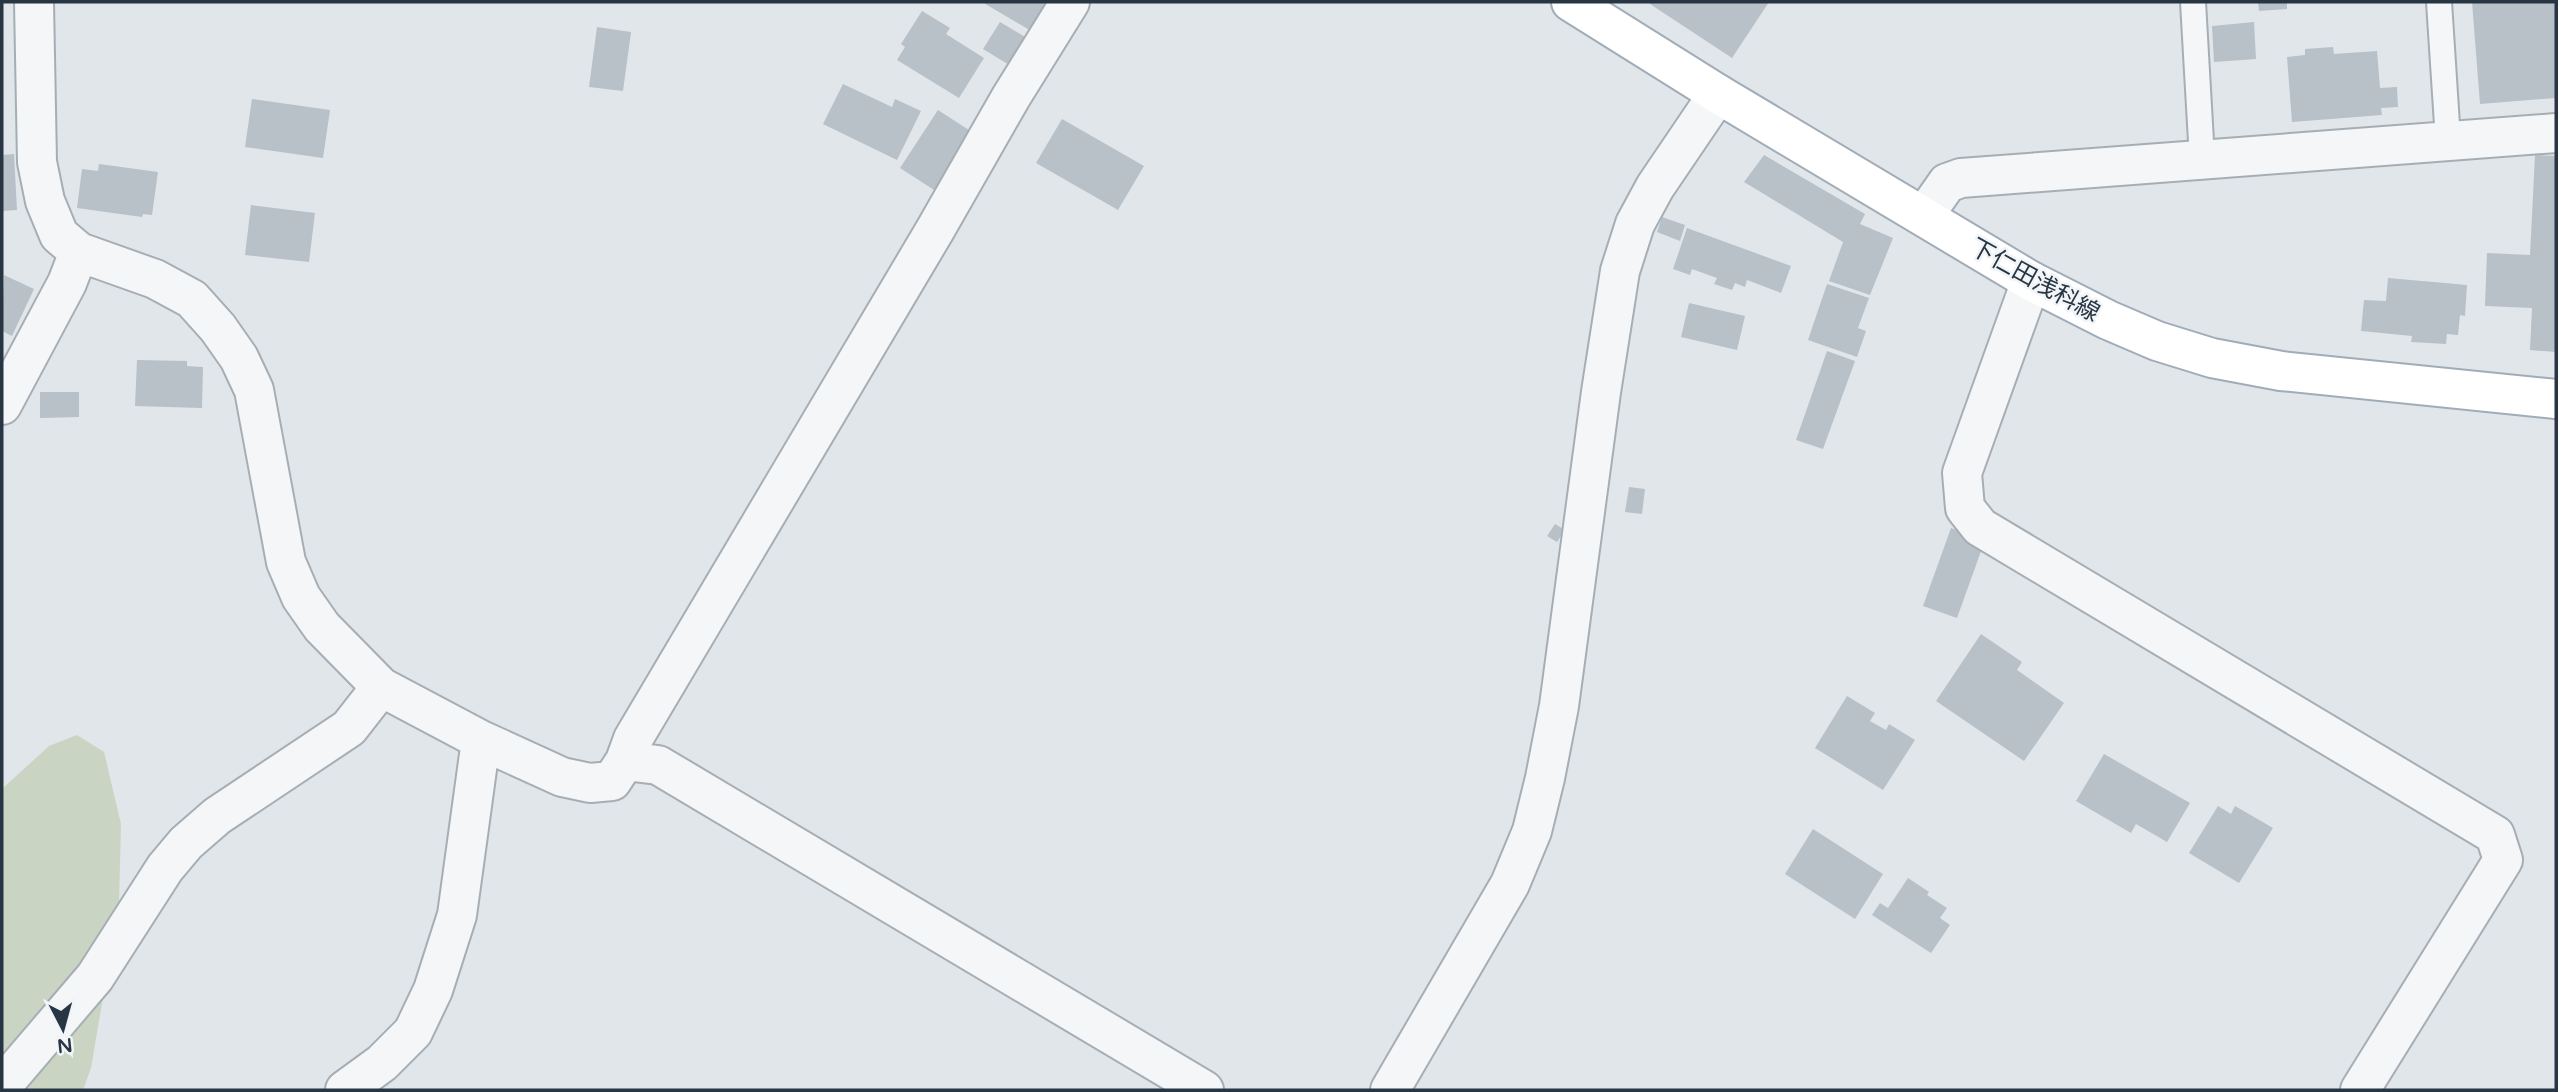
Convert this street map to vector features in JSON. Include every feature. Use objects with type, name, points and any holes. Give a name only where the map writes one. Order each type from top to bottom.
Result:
[{"type":"main road","name":"下仁田浅科線","points":[[1571,2],[1718,94],[2031,281],[2108,320],[2157,341],[2212,358],[2322,376],[2556,399]]},
{"type":"street","points":[[34,2],[37,162],[45,201],[59,235],[79,252],[155,279],[192,299],[218,328],[239,358],[254,390],[286,562],[301,597],[322,627],[381,687],[481,740],[562,777],[590,783],[611,781],[625,761],[633,739],[1011,97],[1070,2]]},
{"type":"street","points":[[1390,1090],[1510,884],[1532,831],[1559,706],[1601,391],[1620,271],[1635,224],[1654,187],[1718,94]]},
{"type":"street","points":[[1924,216],[1947,183],[1961,178],[2556,133]]},
{"type":"street","points":[[2,405],[67,284],[79,252]]},
{"type":"street","points":[[2031,281],[1962,473],[1965,508],[1980,527],[2495,835],[2503,860],[2360,1090]]},
{"type":"street","points":[[2,1086],[94,977],[165,868],[186,843],[217,816],[349,728],[381,687]]},
{"type":"street","points":[[345,1090],[382,1063],[413,1032],[433,990],[457,915],[481,740]]},
{"type":"street","points":[[625,761],[658,765],[1204,1090]]},
{"type":"lane","points":[[2193,2],[2202,159]]},
{"type":"lane","points":[[2439,2],[2448,140]]},
{"type":"green space","points":[[77,735],[104,752],[121,824],[119,903],[91,1068],[83,1090],[2,1090],[2,789],[49,746]]},
{"type":"building","points":[[982,2],[1050,2],[1033,32]]},
{"type":"building","points":[[1647,2],[1769,2],[1732,58]]},
{"type":"building","points":[[2258,2],[2287,2],[2287,9],[2259,11]]},
{"type":"building","points":[[2472,2],[2556,2],[2556,98],[2480,104]]},
{"type":"building","points":[[922,11],[950,28],[946,34],[984,58],[959,98],[897,60],[905,47],[901,44]]},
{"type":"building","points":[[1000,22],[1027,38],[1011,66],[983,49]]},
{"type":"building","points":[[2254,22],[2256,59],[2214,62],[2212,26]]},
{"type":"building","points":[[597,27],[631,32],[623,91],[589,87]]},
{"type":"building","points":[[2333,47],[2334,54],[2377,51],[2380,88],[2397,87],[2398,107],[2381,108],[2382,115],[2292,122],[2287,57],[2305,55],[2305,49]]},
{"type":"building","points":[[843,84],[892,107],[895,99],[921,111],[897,160],[823,124]]},
{"type":"building","points":[[252,99],[330,110],[323,158],[245,147]]},
{"type":"building","points":[[938,110],[972,132],[934,190],[900,168]]},
{"type":"building","points":[[1062,119],[1144,166],[1118,210],[1036,163]]},
{"type":"building","points":[[14,154],[17,210],[2,211],[2,155]]},
{"type":"building","points":[[1764,155],[1865,214],[1860,224],[1893,238],[1870,295],[1829,281],[1843,242],[1744,182]]},
{"type":"building","points":[[2535,155],[2556,156],[2556,352],[2530,350],[2532,308],[2485,306],[2487,253],[2530,255]]},
{"type":"building","points":[[99,164],[158,172],[152,215],[143,214],[142,217],[77,208],[82,169],[98,171]]},
{"type":"building","points":[[251,205],[315,213],[309,262],[245,255]]},
{"type":"building","points":[[1662,217],[1685,225],[1680,241],[1657,232]]},
{"type":"building","points":[[1687,228],[1791,266],[1781,293],[1747,280],[1745,287],[1735,283],[1732,290],[1714,284],[1717,278],[1692,269],[1690,275],[1673,269]]},
{"type":"building","points":[[4,275],[34,289],[12,336],[2,331]]},
{"type":"building","points":[[2388,278],[2467,285],[2465,316],[2460,315],[2458,335],[2447,334],[2446,344],[2411,342],[2412,336],[2361,331],[2364,300],[2386,301]]},
{"type":"building","points":[[1827,284],[1869,298],[1858,328],[1866,331],[1857,357],[1808,340]]},
{"type":"building","points":[[1689,303],[1745,316],[1737,350],[1681,337]]},
{"type":"building","points":[[1827,351],[1855,361],[1823,449],[1796,440]]},
{"type":"building","points":[[137,360],[187,361],[187,366],[203,367],[202,408],[135,406]]},
{"type":"building","points":[[40,392],[79,392],[79,417],[40,418]]},
{"type":"building","points":[[1629,487],[1645,489],[1642,514],[1625,512]]},
{"type":"building","points":[[1555,524],[1565,530],[1557,542],[1547,536]]},
{"type":"building","points":[[1951,528],[1985,540],[1957,618],[1923,606]]},
{"type":"building","points":[[1981,634],[2022,662],[2017,670],[2064,703],[2024,761],[1936,701]]},
{"type":"building","points":[[1847,696],[1875,713],[1870,721],[1886,730],[1889,724],[1915,740],[1883,790],[1815,748]]},
{"type":"building","points":[[2104,754],[2190,803],[2167,842],[2136,824],[2131,833],[2076,801]]},
{"type":"building","points":[[2218,806],[2231,814],[2235,806],[2273,828],[2239,883],[2189,853]]},
{"type":"building","points":[[1813,829],[1883,874],[1855,919],[1785,874]]},
{"type":"building","points":[[1908,878],[1947,908],[1940,918],[1950,925],[1931,953],[1872,915],[1880,903],[1888,908]]}]
